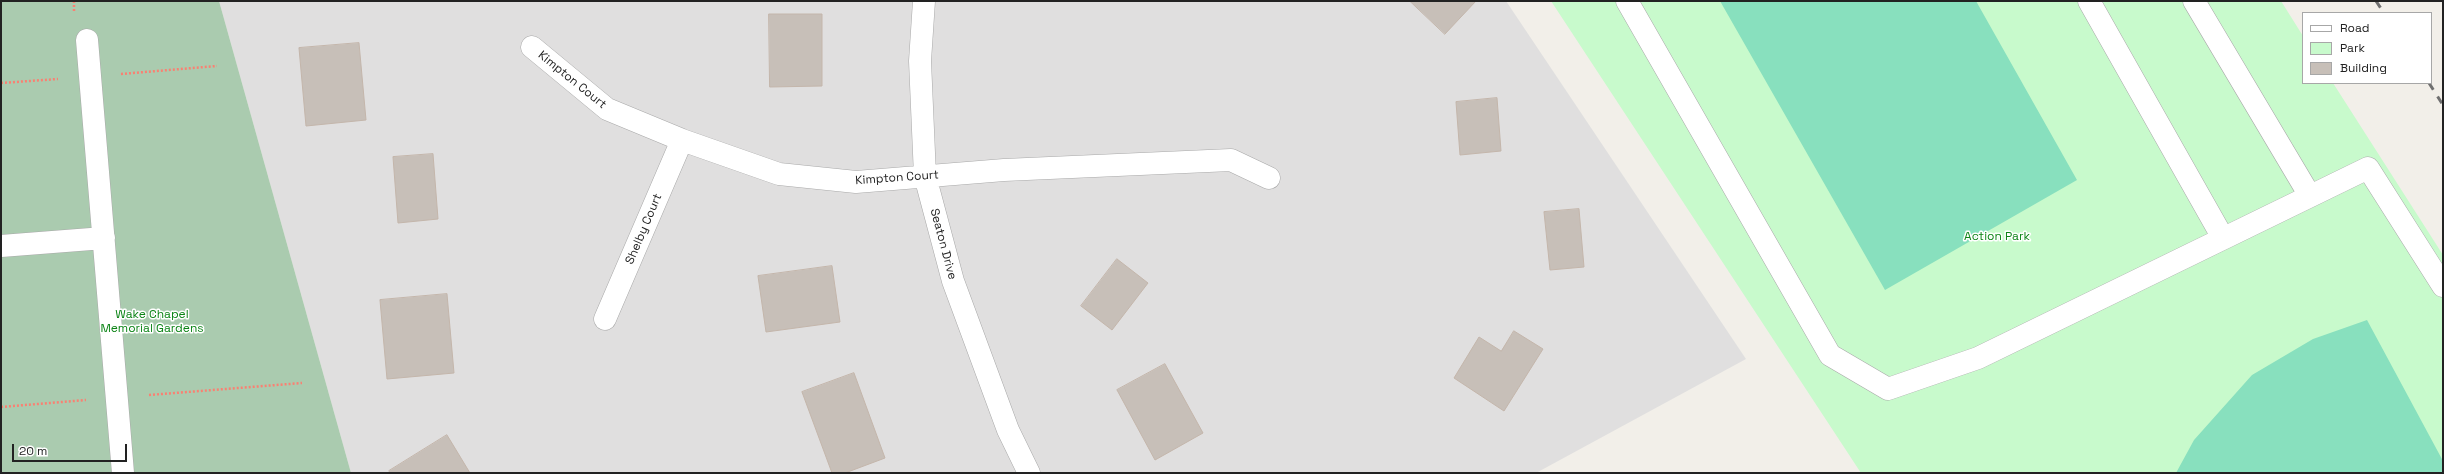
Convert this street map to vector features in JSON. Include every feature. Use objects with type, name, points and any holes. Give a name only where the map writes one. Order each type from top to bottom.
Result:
[{"type":"street","name":"Seaton Drive","points":[[924,1],[920,61],[925,176],[953,281],[1008,430],[1029,473]]},
{"type":"street","points":[[1627,1],[1830,355],[1888,389],[1978,358],[2368,168],[2443,286]]},
{"type":"street","points":[[2089,1],[2223,238]]},
{"type":"street","points":[[2194,1],[2310,196]]},
{"type":"street","points":[[87,40],[123,473]]},
{"type":"street","name":"Kimpton Court","points":[[532,47],[607,109],[682,140],[779,174],[856,182],[1004,170],[1231,160],[1269,178]]},
{"type":"street","name":"Shelby Court","points":[[605,319],[682,140]]},
{"type":"street","points":[[1,246],[104,238]]},
{"type":"path","points":[[1,407],[302,383]]},
{"type":"shaded area","points":[[219,1],[1506,1],[1746,359],[1536,473],[351,473]]},
{"type":"green space","name":"Wake Chapel Memorial Gardens","points":[[1,1],[219,1],[351,473],[1,473]]},
{"type":"green space","name":"Action Park","points":[[1551,1],[2281,1],[2302,34],[2302,84],[2334,84],[2443,255],[2443,473],[1861,473]]},
{"type":"green space","points":[[1720,1],[1976,1],[2077,180],[1885,290]]},
{"type":"green space","points":[[2367,320],[2443,461],[2443,473],[2176,473],[2194,440],[2252,375],[2313,339]]},
{"type":"building","points":[[1410,1],[1476,1],[1445,34]]},
{"type":"building","points":[[769,14],[822,14],[822,86],[770,87]]},
{"type":"building","points":[[359,43],[366,120],[306,126],[299,48]]},
{"type":"building","points":[[1497,98],[1501,151],[1460,155],[1456,102]]},
{"type":"building","points":[[433,154],[438,219],[398,223],[393,157]]},
{"type":"building","points":[[1579,209],[1584,267],[1550,270],[1544,212]]},
{"type":"building","points":[[1117,259],[1148,283],[1112,330],[1081,306]]},
{"type":"building","points":[[832,266],[840,322],[766,332],[758,276]]},
{"type":"building","points":[[447,294],[454,373],[387,379],[380,300]]},
{"type":"building","points":[[1514,331],[1543,349],[1504,411],[1454,378],[1479,337],[1501,351]]},
{"type":"building","points":[[1165,364],[1203,433],[1155,460],[1117,390]]},
{"type":"building","points":[[854,373],[885,458],[845,473],[832,473],[802,392]]},
{"type":"building","points":[[447,435],[470,473],[390,473],[389,471]]},
{"type":"railway","points":[[2376,1],[2383,12]]},
{"type":"railway","points":[[2430,84],[2443,105]]}]
